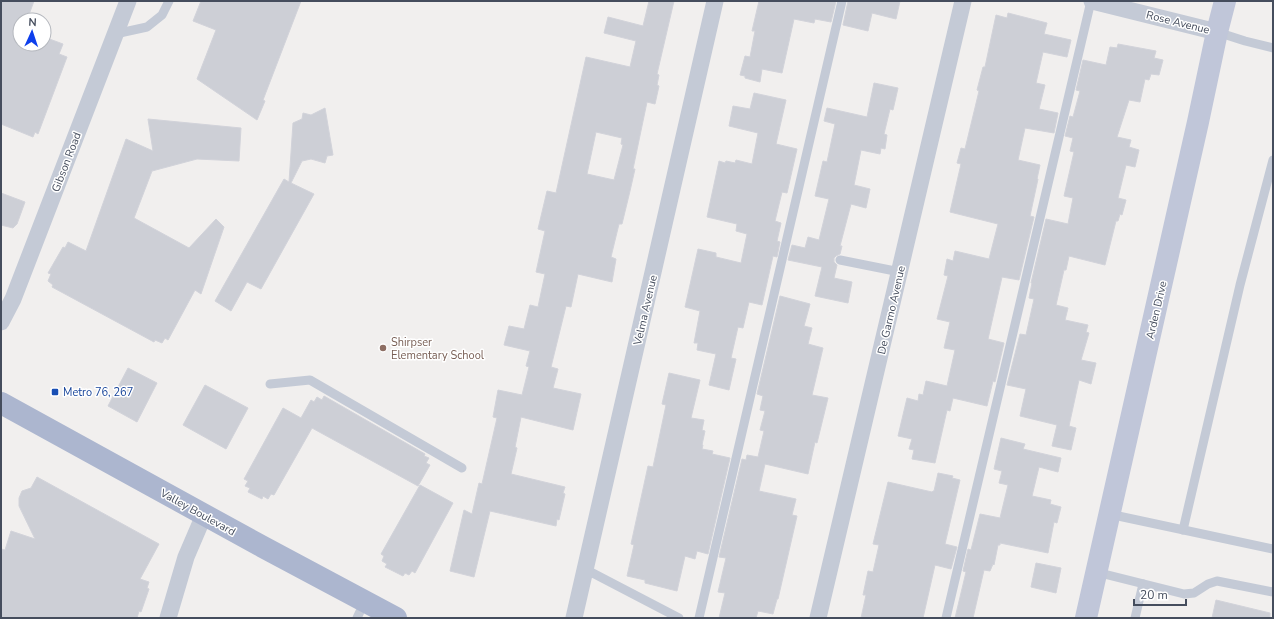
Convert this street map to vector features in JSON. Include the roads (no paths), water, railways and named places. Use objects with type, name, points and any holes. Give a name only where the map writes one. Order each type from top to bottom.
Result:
[{"type":"main road","name":"Valley Boulevard","points":[[1,403],[204,515],[361,610],[396,618]]},
{"type":"street","name":"Gibson Road","points":[[1,322],[16,292],[128,1]]},
{"type":"street","name":"Velma Avenue","points":[[574,618],[715,1]]},
{"type":"street","name":"De Garmo Avenue","points":[[818,618],[963,1]]},
{"type":"street","name":"Rose Avenue","points":[[1091,1],[1217,32]]},
{"type":"street","name":"Arden Drive","points":[[1086,618],[1225,1]]},
{"type":"street","points":[[168,618],[186,557],[204,515]]},
{"type":"lane","points":[[115,34],[147,27],[162,15],[169,1]]},
{"type":"lane","points":[[699,618],[842,1]]},
{"type":"lane","points":[[946,618],[1091,1]]},
{"type":"lane","points":[[1217,32],[1273,48]]},
{"type":"lane","points":[[1183,530],[1240,285],[1273,160]]},
{"type":"lane","points":[[840,260],[900,272]]},
{"type":"lane","points":[[270,384],[310,380],[462,468]]},
{"type":"lane","points":[[1109,514],[1273,550]]},
{"type":"lane","points":[[585,569],[679,618]]},
{"type":"lane","points":[[1096,572],[1184,594],[1194,593],[1208,584],[1217,581],[1273,592]]},
{"type":"lane","points":[[1135,618],[1143,584]]},
{"type":"place","name":"Shirpser Elementary School","points":[[383,348]]},
{"type":"place","name":"Metro 76, 267","points":[[55,392]]}]
